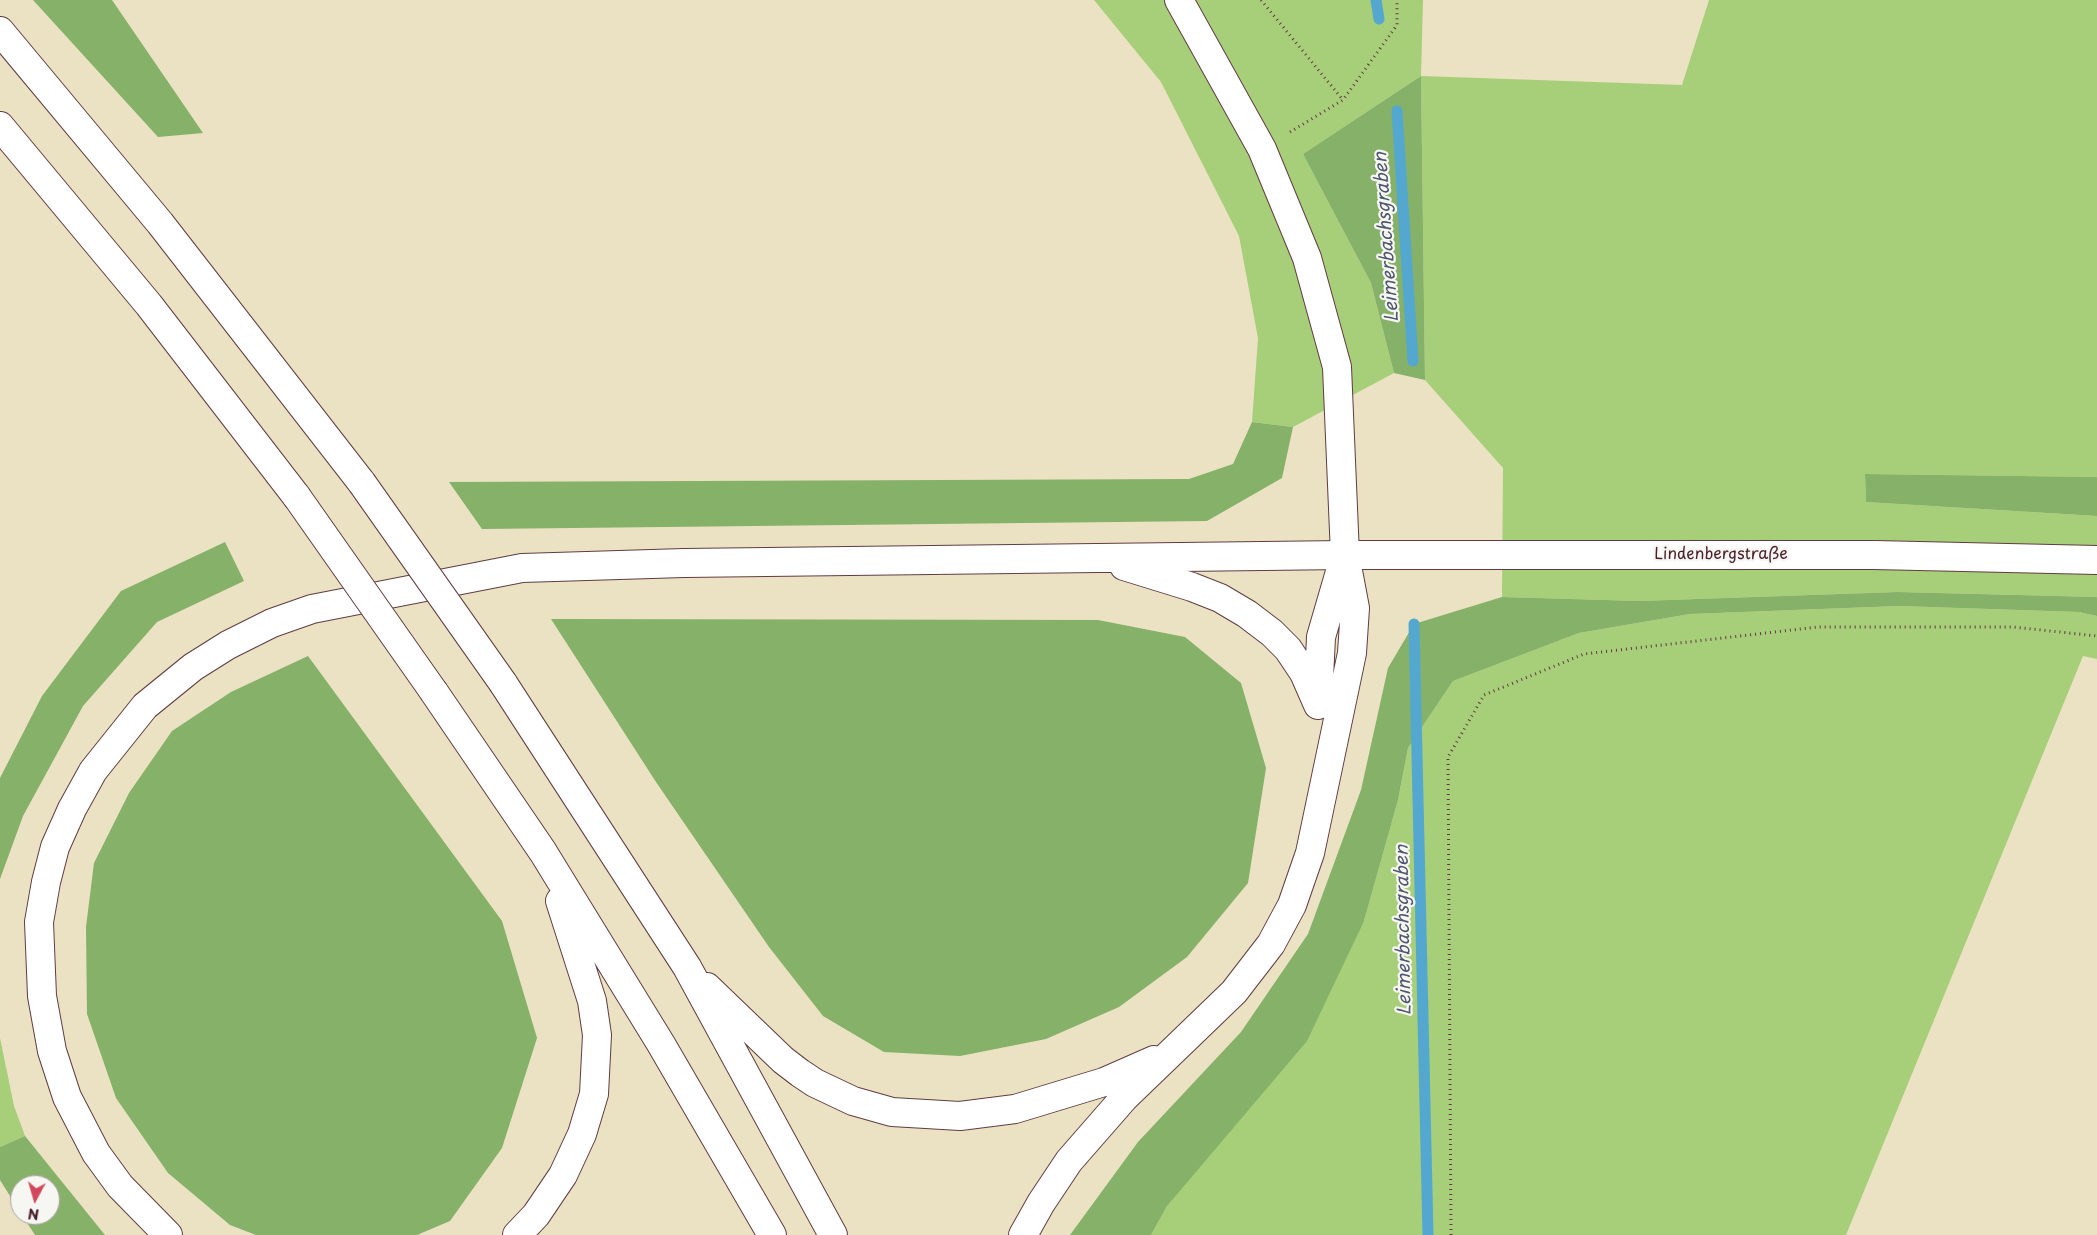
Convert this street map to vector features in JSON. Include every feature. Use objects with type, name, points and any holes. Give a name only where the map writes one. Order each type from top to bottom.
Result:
[{"type":"main road","points":[[1023,1235],[1040,1203],[1069,1161],[1124,1098],[1169,1053],[1221,1007],[1270,944],[1299,887],[1310,853],[1355,634],[1355,608],[1345,555],[1337,367],[1307,258],[1262,149],[1179,0]]},
{"type":"main road","points":[[0,31],[160,223],[362,483],[503,683],[687,967],[833,1235]]},
{"type":"main road","points":[[0,126],[150,305],[297,497],[434,692],[543,852],[661,1044],[772,1235]]},
{"type":"main road","points":[[1319,808],[1318,706],[1321,637],[1345,555]]},
{"type":"main road","name":"Lindenbergstraße","points":[[168,1235],[120,1186],[89,1141],[67,1097],[52,1051],[42,996],[39,930],[42,900],[50,864],[62,828],[81,791],[98,765],[134,719],[152,700],[193,667],[247,635],[312,608],[522,568],[1345,555],[1874,555],[2097,560]]},
{"type":"main road","points":[[1102,558],[1192,587],[1220,598],[1246,614],[1272,633],[1288,649],[1304,673],[1318,706]]},
{"type":"main road","points":[[517,1235],[551,1196],[574,1154],[590,1111],[598,1055],[597,1035],[588,981],[543,852]]},
{"type":"main road","points":[[687,967],[783,1060],[800,1073],[815,1083],[847,1098],[872,1108],[892,1112],[960,1116],[1015,1109],[1104,1082],[1169,1053]]},
{"type":"path","points":[[1261,0],[1344,100]]},
{"type":"path","points":[[1262,149],[1344,100],[1397,25],[1397,0]]},
{"type":"path","points":[[1451,1235],[1448,758],[1484,695],[1584,654],[1818,627],[2013,627],[2097,636]]},
{"type":"green space","points":[[33,0],[112,0],[203,133],[158,137]]},
{"type":"green space","points":[[1094,0],[1423,0],[1421,76],[1303,154],[1371,283],[1394,373],[1293,427],[1252,422],[1258,338],[1239,236],[1161,82]]},
{"type":"green space","points":[[1709,0],[2097,0],[2097,477],[1865,474],[1866,502],[2097,516],[2097,597],[1897,592],[1640,601],[1502,597],[1503,468],[1425,380],[1421,76],[1682,85]]},
{"type":"green space","points":[[1421,76],[1425,380],[1394,373],[1371,283],[1303,154]]},
{"type":"green space","points":[[1252,422],[1293,427],[1282,478],[1207,521],[482,529],[449,482],[1189,479],[1233,464]]},
{"type":"green space","points":[[1865,474],[2097,477],[2097,516],[1866,502]]},
{"type":"green space","points":[[225,542],[244,581],[157,622],[83,706],[23,816],[0,879],[0,778],[42,696],[121,591]]},
{"type":"green space","points":[[1897,592],[2097,597],[2097,616],[2079,612],[1899,606],[1690,614],[1579,633],[1453,681],[1408,748],[1398,800],[1364,921],[1307,1041],[1167,1206],[1151,1235],[1070,1235],[1138,1142],[1241,1032],[1308,934],[1361,790],[1388,668],[1414,624],[1502,597],[1640,601]]},
{"type":"green space","points":[[1899,606],[2079,612],[2097,616],[2097,659],[2083,656],[1846,1235],[1151,1235],[1167,1206],[1364,921],[1398,800],[1408,748],[1453,681],[1579,633],[1690,614]]},
{"type":"green space","points":[[551,619],[1098,620],[1185,637],[1241,683],[1266,768],[1248,883],[1187,957],[1119,1007],[1046,1039],[960,1056],[884,1052],[823,1016],[769,947],[656,782]]},
{"type":"green space","points":[[308,656],[502,921],[537,1038],[502,1148],[450,1221],[417,1235],[256,1235],[230,1225],[168,1173],[116,1098],[87,1014],[86,927],[94,863],[129,793],[172,731],[231,692]]},
{"type":"green space","points":[[0,1038],[14,1106],[25,1136],[0,1147]]},
{"type":"green space","points":[[25,1136],[57,1175],[10,1175],[10,1196],[0,1180],[0,1147]]},
{"type":"green space","points":[[60,1179],[105,1235],[35,1235],[28,1225],[60,1225]]},
{"type":"waterway","name":"Leimerbachsgraben","points":[[1376,0],[1379,19]]},
{"type":"waterway","name":"Leimerbachsgraben","points":[[1397,111],[1413,361]]},
{"type":"waterway","name":"Leimerbachsgraben","points":[[1414,624],[1428,1235]]}]
